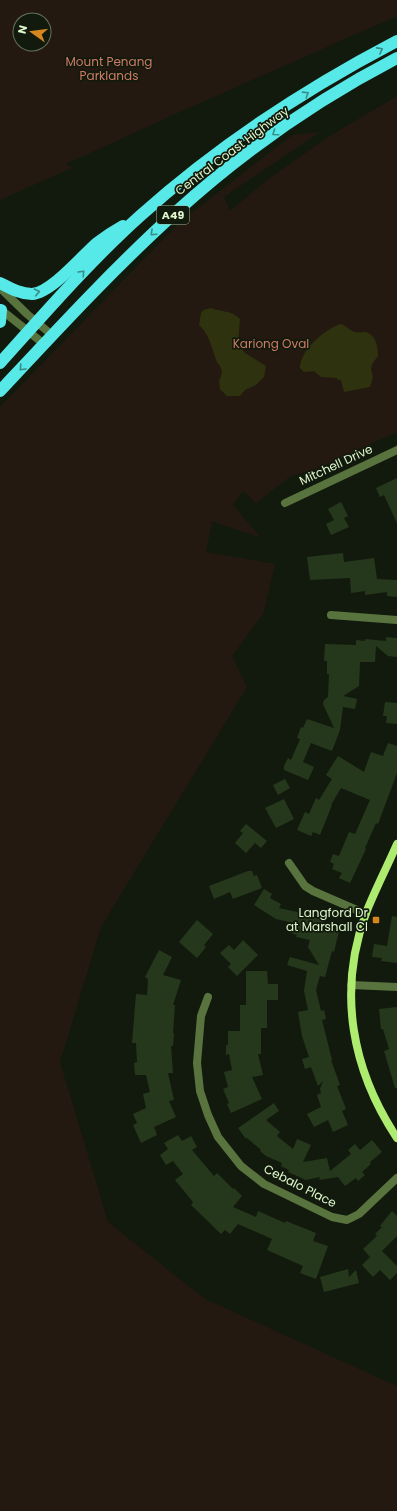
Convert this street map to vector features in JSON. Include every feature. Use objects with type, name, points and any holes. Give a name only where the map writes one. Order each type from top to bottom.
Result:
[{"type":"highway","name":"Central Coast Highway","points":[[0,363],[86,269],[140,216],[202,164],[253,127],[364,58],[397,41]]},
{"type":"highway","name":"Central Coast Highway","points":[[0,392],[48,340],[135,251],[177,211],[256,147],[340,89],[397,58]]},
{"type":"highway","points":[[0,283],[22,292],[32,294],[41,292],[51,286],[97,243],[110,233],[140,216]]},
{"type":"street","points":[[0,288],[33,327],[48,340]]},
{"type":"street","points":[[0,314],[33,327],[48,340]]},
{"type":"street","name":"Mitchell Drive","points":[[285,502],[397,450]]},
{"type":"street","points":[[331,615],[397,620]]},
{"type":"street","points":[[397,844],[366,914],[355,956],[351,985],[354,1033],[358,1055],[376,1102],[397,1138]]},
{"type":"street","points":[[289,863],[305,886],[313,891],[366,914]]},
{"type":"street","points":[[351,985],[397,987]]},
{"type":"street","name":"Cebalo Place","points":[[208,997],[201,1016],[197,1063],[200,1091],[208,1115],[218,1137],[241,1166],[264,1184],[332,1217],[347,1220],[359,1214],[397,1178]]},
{"type":"green space","name":"Mount Penang Parklands","points":[[0,0],[397,0],[397,16],[66,164],[72,168],[0,200]]},
{"type":"green space","name":"Kariong Oval","points":[[397,96],[397,432],[316,469],[291,476],[256,503],[243,491],[233,505],[261,538],[212,521],[206,552],[275,564],[263,614],[232,656],[247,687],[101,927],[60,1062],[108,1222],[205,1299],[397,1386],[397,1511],[0,1511],[0,407],[181,221],[292,135],[320,132],[224,197],[230,211],[267,180],[325,139]]},
{"type":"shaded area","points":[[211,308],[230,313],[240,319],[238,345],[245,353],[266,366],[264,377],[256,385],[245,390],[240,396],[227,396],[220,389],[219,380],[222,373],[221,368],[216,361],[208,337],[199,325],[203,310]]},
{"type":"shaded area","points":[[341,324],[353,331],[369,333],[376,341],[378,356],[372,364],[371,370],[373,377],[370,387],[344,392],[341,380],[338,380],[337,378],[321,377],[314,371],[304,372],[300,368],[304,354],[314,341],[328,330]]},
{"type":"building","points":[[397,478],[397,523],[384,495],[380,497],[376,488]]},
{"type":"building","points":[[341,502],[348,516],[344,518],[349,527],[331,535],[326,524],[334,520],[328,509]]},
{"type":"building","points":[[343,553],[344,562],[374,558],[377,579],[397,580],[397,597],[387,596],[387,592],[365,595],[365,591],[351,593],[350,578],[310,580],[307,557]]},
{"type":"building","points":[[386,637],[397,638],[397,657],[388,656],[376,646],[375,662],[360,662],[359,686],[343,696],[357,699],[355,709],[343,707],[340,730],[332,751],[311,743],[303,762],[314,767],[308,780],[284,770],[284,766],[288,758],[291,760],[300,739],[297,738],[301,727],[303,728],[307,719],[334,728],[323,704],[324,700],[328,697],[329,674],[327,674],[327,661],[324,661],[325,644],[356,645],[356,640],[365,641],[365,639],[386,641]]},
{"type":"building","points":[[385,702],[397,703],[397,724],[386,723],[387,716],[383,716]]},
{"type":"building","points":[[388,743],[397,746],[397,773],[378,824],[376,823],[350,883],[339,878],[342,873],[332,869],[334,864],[330,862],[333,854],[339,856],[349,832],[355,834],[370,800],[341,788],[331,805],[320,835],[313,832],[311,836],[297,830],[305,812],[309,814],[316,798],[319,800],[332,779],[326,775],[338,756],[364,772],[371,752],[383,756]]},
{"type":"building","points":[[285,779],[290,788],[278,795],[273,785]]},
{"type":"building","points":[[284,799],[294,819],[276,828],[265,808]]},
{"type":"building","points":[[246,824],[267,841],[261,848],[255,843],[246,853],[235,843],[243,833],[240,831]]},
{"type":"building","points":[[248,871],[252,871],[254,876],[257,875],[262,888],[233,899],[230,892],[214,899],[209,886]]},
{"type":"building","points":[[264,889],[272,894],[270,898],[281,904],[279,908],[311,915],[311,917],[325,920],[324,924],[340,927],[334,952],[332,951],[325,977],[320,976],[316,990],[321,1011],[324,1010],[326,1019],[322,1020],[331,1060],[340,1085],[337,1086],[346,1109],[342,1111],[348,1125],[333,1132],[328,1120],[314,1127],[307,1114],[321,1107],[317,1095],[321,1093],[320,1089],[323,1081],[318,1086],[311,1067],[305,1069],[302,1059],[309,1057],[302,1036],[298,1012],[308,1010],[304,991],[307,971],[287,965],[290,957],[319,965],[308,947],[310,940],[296,937],[297,935],[291,933],[293,923],[276,919],[254,905]]},
{"type":"building","points":[[392,916],[397,917],[397,963],[381,961],[382,958],[372,957],[374,944],[387,946]]},
{"type":"building","points":[[197,920],[213,934],[204,945],[206,947],[197,958],[179,942]]},
{"type":"building","points":[[243,940],[258,955],[237,976],[228,967],[231,964],[220,953],[229,945],[234,950]]},
{"type":"building","points":[[159,950],[172,957],[163,975],[181,980],[173,1005],[175,1005],[174,1033],[173,1046],[171,1046],[173,1073],[168,1073],[174,1100],[169,1101],[176,1117],[154,1127],[157,1135],[141,1143],[133,1125],[137,1123],[133,1114],[146,1108],[143,1094],[150,1092],[146,1075],[135,1075],[134,1063],[137,1062],[136,1043],[132,1043],[136,994],[147,995],[148,979],[145,977]]},
{"type":"building","points":[[246,971],[267,971],[268,984],[278,984],[278,1000],[267,1000],[267,1028],[261,1028],[261,1054],[258,1054],[263,1075],[252,1077],[262,1099],[231,1113],[227,1104],[229,1103],[223,1089],[228,1087],[224,1072],[232,1070],[229,1054],[226,1055],[226,1045],[228,1045],[228,1031],[240,1031],[240,1005],[246,1005]]},
{"type":"building","points":[[397,1007],[397,1088],[395,1088],[384,1051],[389,1049],[383,1029],[381,1029],[379,1009]]},
{"type":"building","points":[[274,1103],[279,1111],[266,1120],[280,1132],[277,1136],[293,1149],[297,1139],[311,1145],[303,1162],[327,1158],[330,1171],[351,1154],[348,1150],[355,1144],[360,1150],[372,1140],[382,1152],[370,1162],[371,1164],[362,1172],[365,1175],[358,1181],[356,1178],[345,1186],[338,1177],[319,1180],[320,1177],[306,1180],[288,1172],[289,1170],[281,1166],[282,1163],[266,1156],[247,1138],[246,1139],[238,1128]]},
{"type":"building","points":[[178,1135],[182,1141],[191,1136],[197,1147],[192,1150],[214,1176],[217,1173],[242,1196],[233,1207],[256,1217],[258,1211],[285,1223],[286,1221],[316,1233],[313,1241],[328,1246],[316,1279],[300,1273],[303,1266],[267,1250],[272,1239],[238,1224],[230,1234],[225,1230],[221,1234],[191,1205],[193,1202],[175,1180],[183,1174],[173,1161],[166,1165],[160,1155],[168,1149],[164,1143]]},
{"type":"building","points":[[392,1211],[397,1216],[397,1236],[382,1251],[397,1266],[397,1273],[390,1280],[380,1270],[373,1277],[362,1265],[370,1257],[363,1249],[377,1236],[375,1234],[382,1227],[380,1226]]},
{"type":"building","points":[[348,1269],[349,1277],[356,1270],[359,1283],[324,1292],[320,1277]]},
{"type":"place","name":"Langford Dr at Marshall Cl","points":[[376,920]]}]
